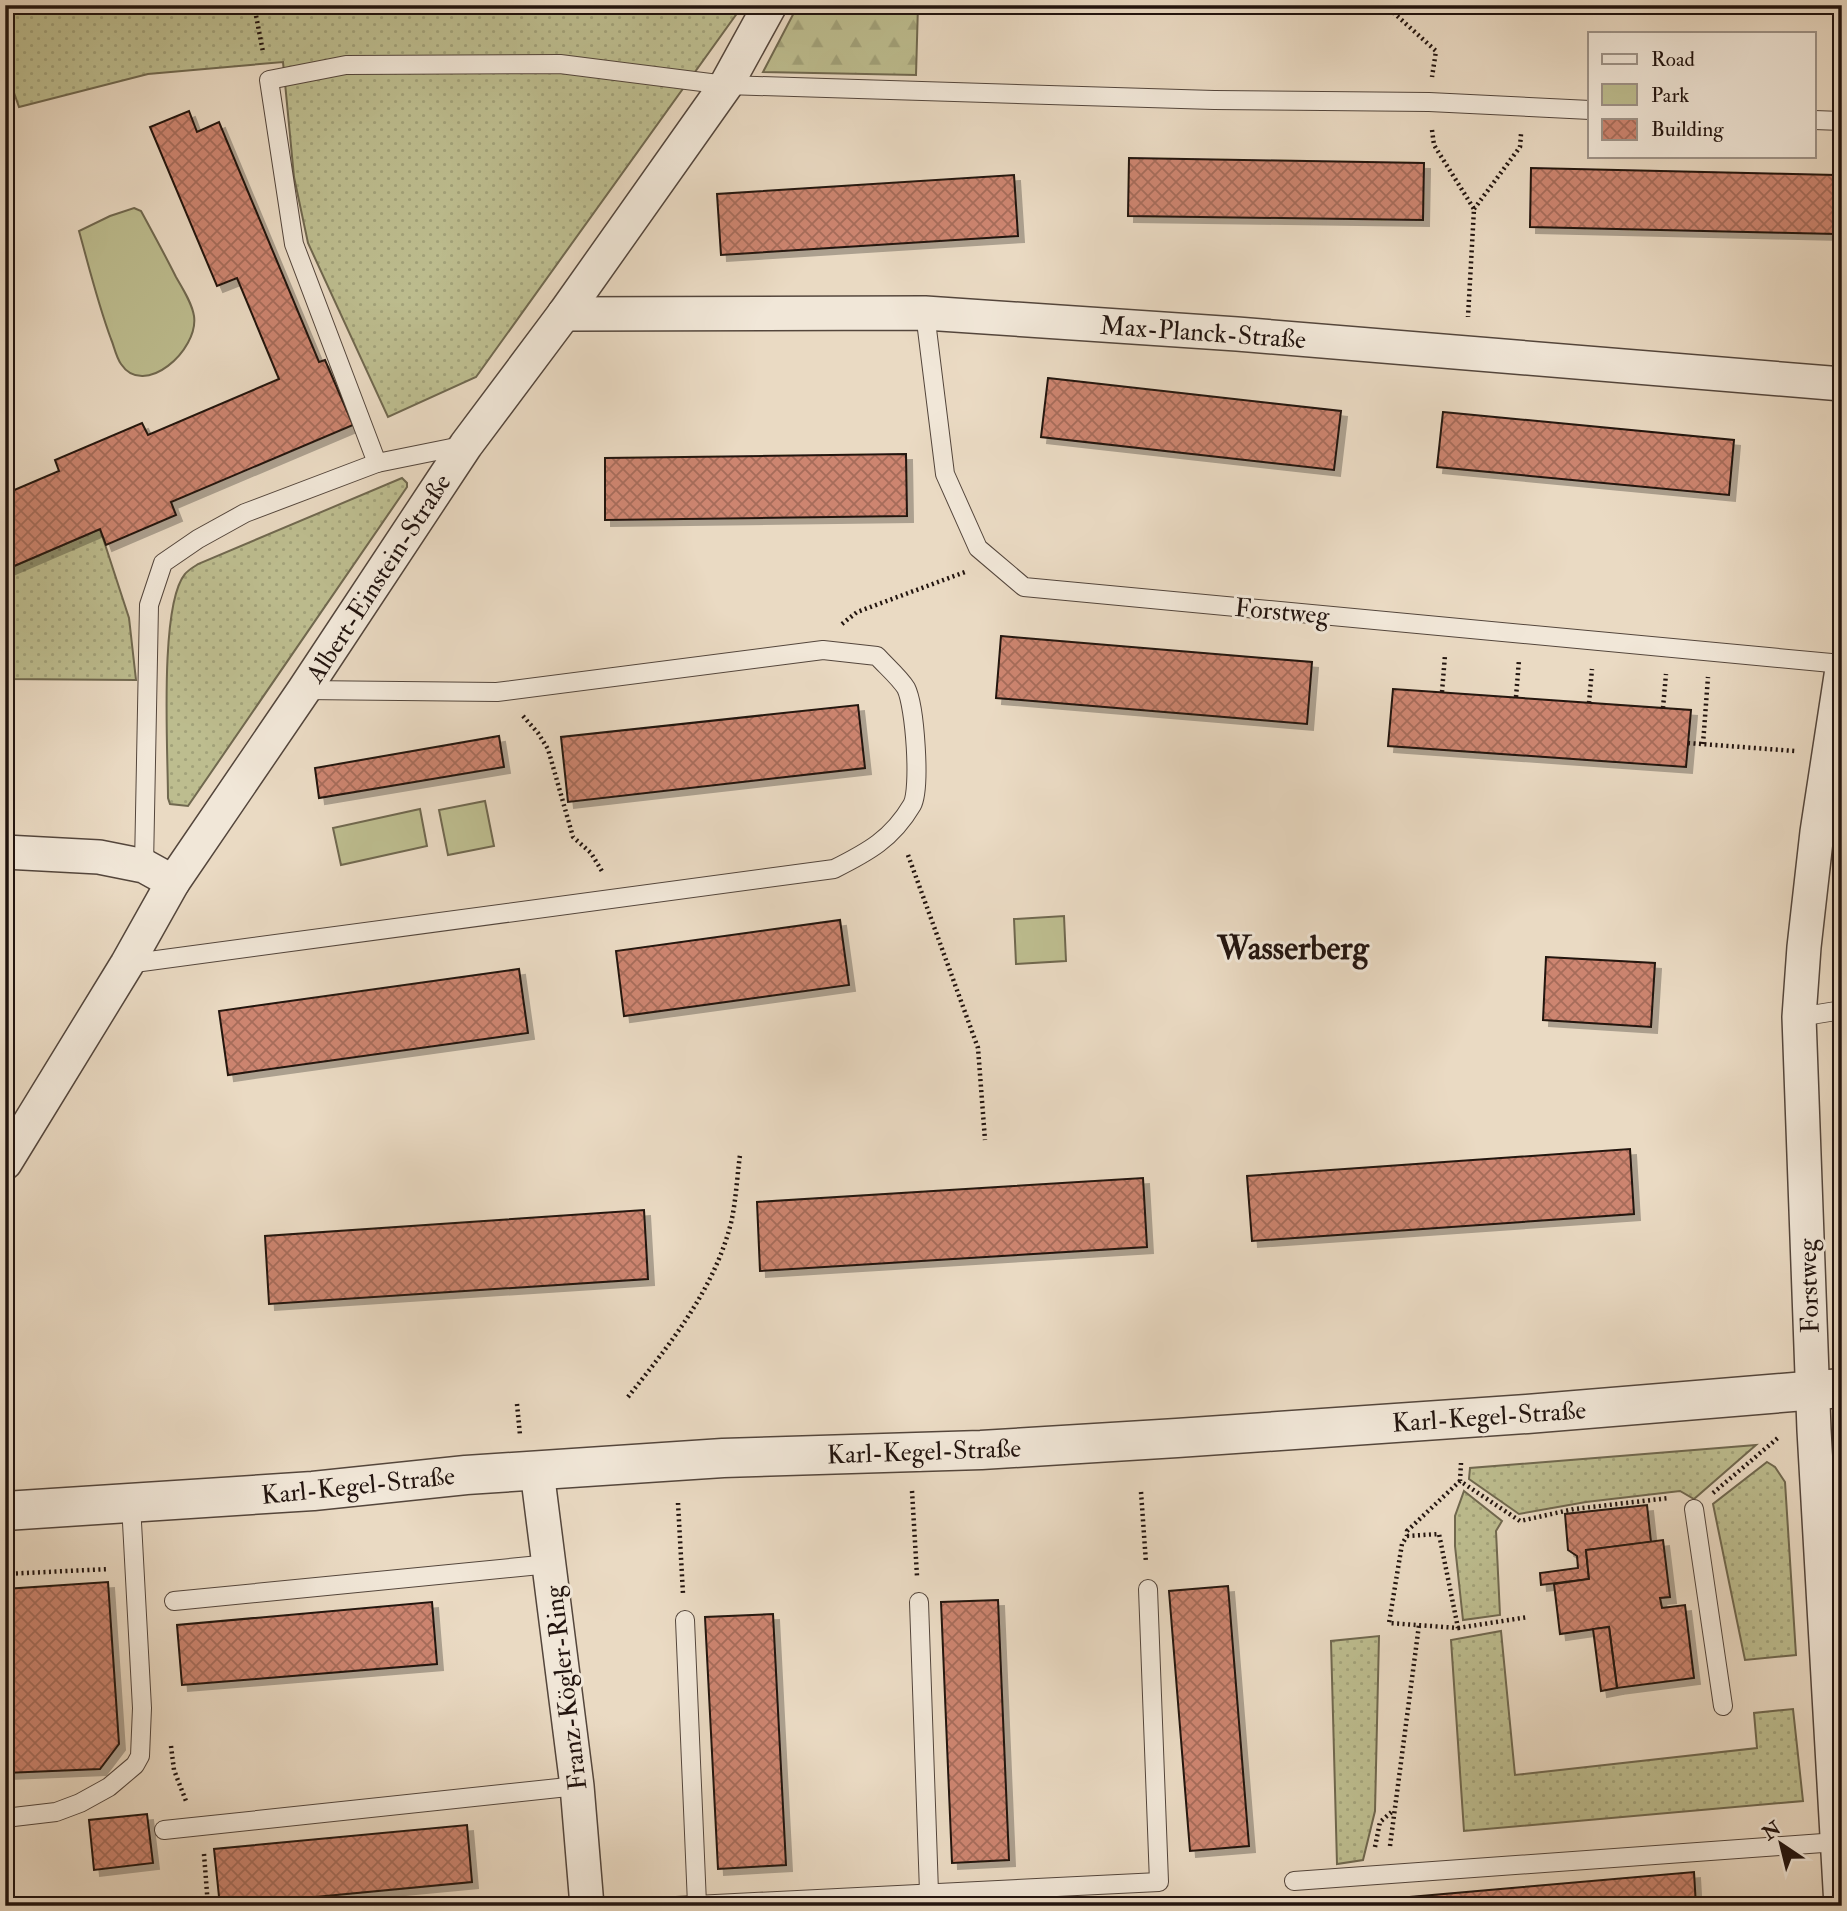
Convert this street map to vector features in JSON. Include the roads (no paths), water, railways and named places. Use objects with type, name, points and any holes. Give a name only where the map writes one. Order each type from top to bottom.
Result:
[{"type":"street","name":"Albert-Einstein-Straße","points":[[5,1163],[127,964],[173,882],[466,445],[564,314],[726,85],[770,5]]},
{"type":"street","name":"Max-Planck-Straße","points":[[564,314],[925,313],[1237,334],[1842,384]]},
{"type":"street","name":"Forstweg","points":[[1841,1906],[1837,1842],[1827,1389],[1798,1017],[1811,883],[1842,666]]},
{"type":"street","points":[[5,852],[99,857],[144,866],[173,882]]},
{"type":"street","name":"Karl-Kegel-Straße","points":[[5,1511],[313,1491],[466,1475],[723,1458],[981,1450],[1177,1438],[1736,1398],[1827,1389]]},
{"type":"street","name":"Franz-Kögler-Ring","points":[[537,1471],[577,1786],[587,1906]]},
{"type":"lane","points":[[377,463],[294,244],[269,80],[346,65],[560,64],[726,85],[1214,100],[1429,102],[1588,110]]},
{"type":"lane","points":[[1815,120],[1842,121]]},
{"type":"lane","name":"Forstweg","points":[[925,313],[945,474],[978,548],[1024,587],[1842,666]]},
{"type":"lane","points":[[144,866],[149,605],[163,563],[198,539],[245,513],[377,463],[466,445]]},
{"type":"lane","points":[[127,964],[834,869],[875,848],[898,825],[914,802],[916,734],[906,689],[877,656],[823,650],[496,692],[304,690]]},
{"type":"lane","points":[[1798,1017],[1842,1010]]},
{"type":"lane","points":[[5,1818],[56,1812],[80,1803],[109,1787],[135,1765],[140,1756],[142,1708],[131,1504]]},
{"type":"lane","points":[[1694,1508],[1723,1706]]},
{"type":"lane","points":[[174,1601],[550,1564]]},
{"type":"lane","points":[[676,1906],[1159,1882],[1148,1589]]},
{"type":"lane","points":[[919,1602],[929,1892]]},
{"type":"lane","points":[[685,1620],[697,1904]]},
{"type":"lane","points":[[164,1830],[577,1786]]},
{"type":"lane","points":[[1294,1881],[1837,1842]]},
{"type":"district","name":"Wasserberg","points":[[1293,947]]}]
